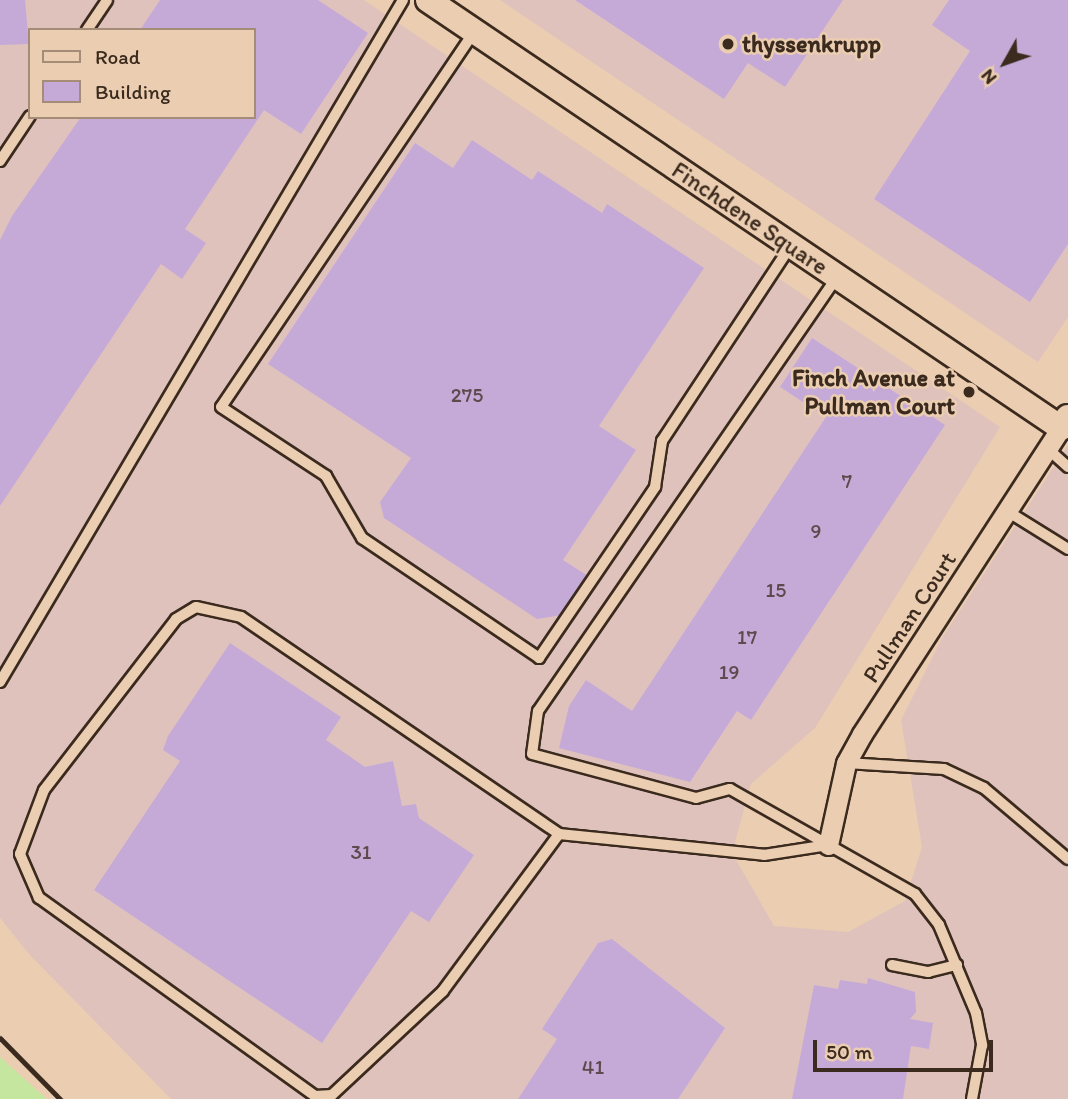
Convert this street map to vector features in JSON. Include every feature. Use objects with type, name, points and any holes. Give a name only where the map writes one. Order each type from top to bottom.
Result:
[{"type":"street","name":"Finchdene Square","points":[[428,0],[837,277],[1065,423]]},
{"type":"street","name":"Pullman Court","points":[[828,845],[846,763],[1065,423]]},
{"type":"lane","points":[[88,28],[107,0]]},
{"type":"lane","points":[[0,682],[403,0]]},
{"type":"lane","points":[[475,32],[221,407],[326,476],[362,538],[539,658],[655,487],[662,441],[790,245]]},
{"type":"lane","points":[[0,161],[28,119]]},
{"type":"lane","points":[[837,277],[538,710],[532,754],[696,798],[730,789],[915,894],[939,925],[957,965],[982,1045],[972,1099]]},
{"type":"lane","points":[[1048,449],[1068,467]]},
{"type":"lane","points":[[1007,511],[1068,550]]},
{"type":"lane","points":[[559,834],[443,991],[332,1096],[315,1096],[39,898],[20,854],[44,790],[176,619],[195,607],[241,617],[559,834],[764,855],[828,845]]},
{"type":"lane","points":[[846,763],[944,769],[984,788],[1068,859]]},
{"type":"lane","points":[[892,965],[928,972],[957,965]]},
{"type":"shaded area","points":[[0,0],[364,0],[1000,427],[815,728],[751,784],[732,853],[774,926],[848,932],[905,901],[922,847],[901,720],[942,638],[1068,445],[1068,1099],[171,1099],[29,954],[0,918]]},
{"type":"shaded area","points":[[500,0],[1068,0],[1068,317],[1038,362]]},
{"type":"green space","points":[[0,1057],[47,1099],[0,1099]]},
{"type":"building","points":[[0,0],[25,0],[28,44],[0,45]]},
{"type":"building","points":[[160,0],[318,0],[368,33],[301,134],[264,110],[185,229],[206,243],[182,279],[161,264],[0,506],[0,240],[12,216],[80,119],[256,119],[256,28],[141,28]]},
{"type":"building","name":"thyssenkrupp","points":[[575,0],[843,0],[785,87],[748,63],[724,99]]},
{"type":"building","points":[[949,0],[1068,0],[1068,244],[1030,302],[874,199],[970,51],[932,25]]},
{"type":"building","points":[[472,140],[532,180],[538,171],[602,213],[607,204],[704,268],[599,426],[636,450],[563,560],[588,576],[562,615],[537,619],[384,518],[380,502],[411,458],[268,364],[415,143],[453,168]]},
{"type":"building","points":[[812,338],[945,425],[751,720],[737,711],[690,782],[559,748],[569,706],[586,680],[632,711],[826,417],[780,387]]},
{"type":"building","points":[[230,643],[341,717],[326,740],[365,767],[393,761],[402,806],[416,804],[419,818],[474,855],[429,922],[411,911],[322,1043],[94,890],[180,761],[163,750],[168,736]]},
{"type":"building","points":[[612,939],[725,1028],[678,1099],[518,1099],[557,1039],[542,1029],[598,943]]},
{"type":"building","points":[[868,978],[915,992],[916,1012],[910,1019],[933,1023],[929,1049],[911,1046],[903,1099],[792,1099],[814,985],[838,989],[840,980],[867,984]]},
{"type":"railway","points":[[0,1038],[60,1099]]},
{"type":"place","name":"thyssenkrupp","points":[[728,44]]},
{"type":"place","name":"Finch Avenue at Pullman Court","points":[[969,392]]}]
